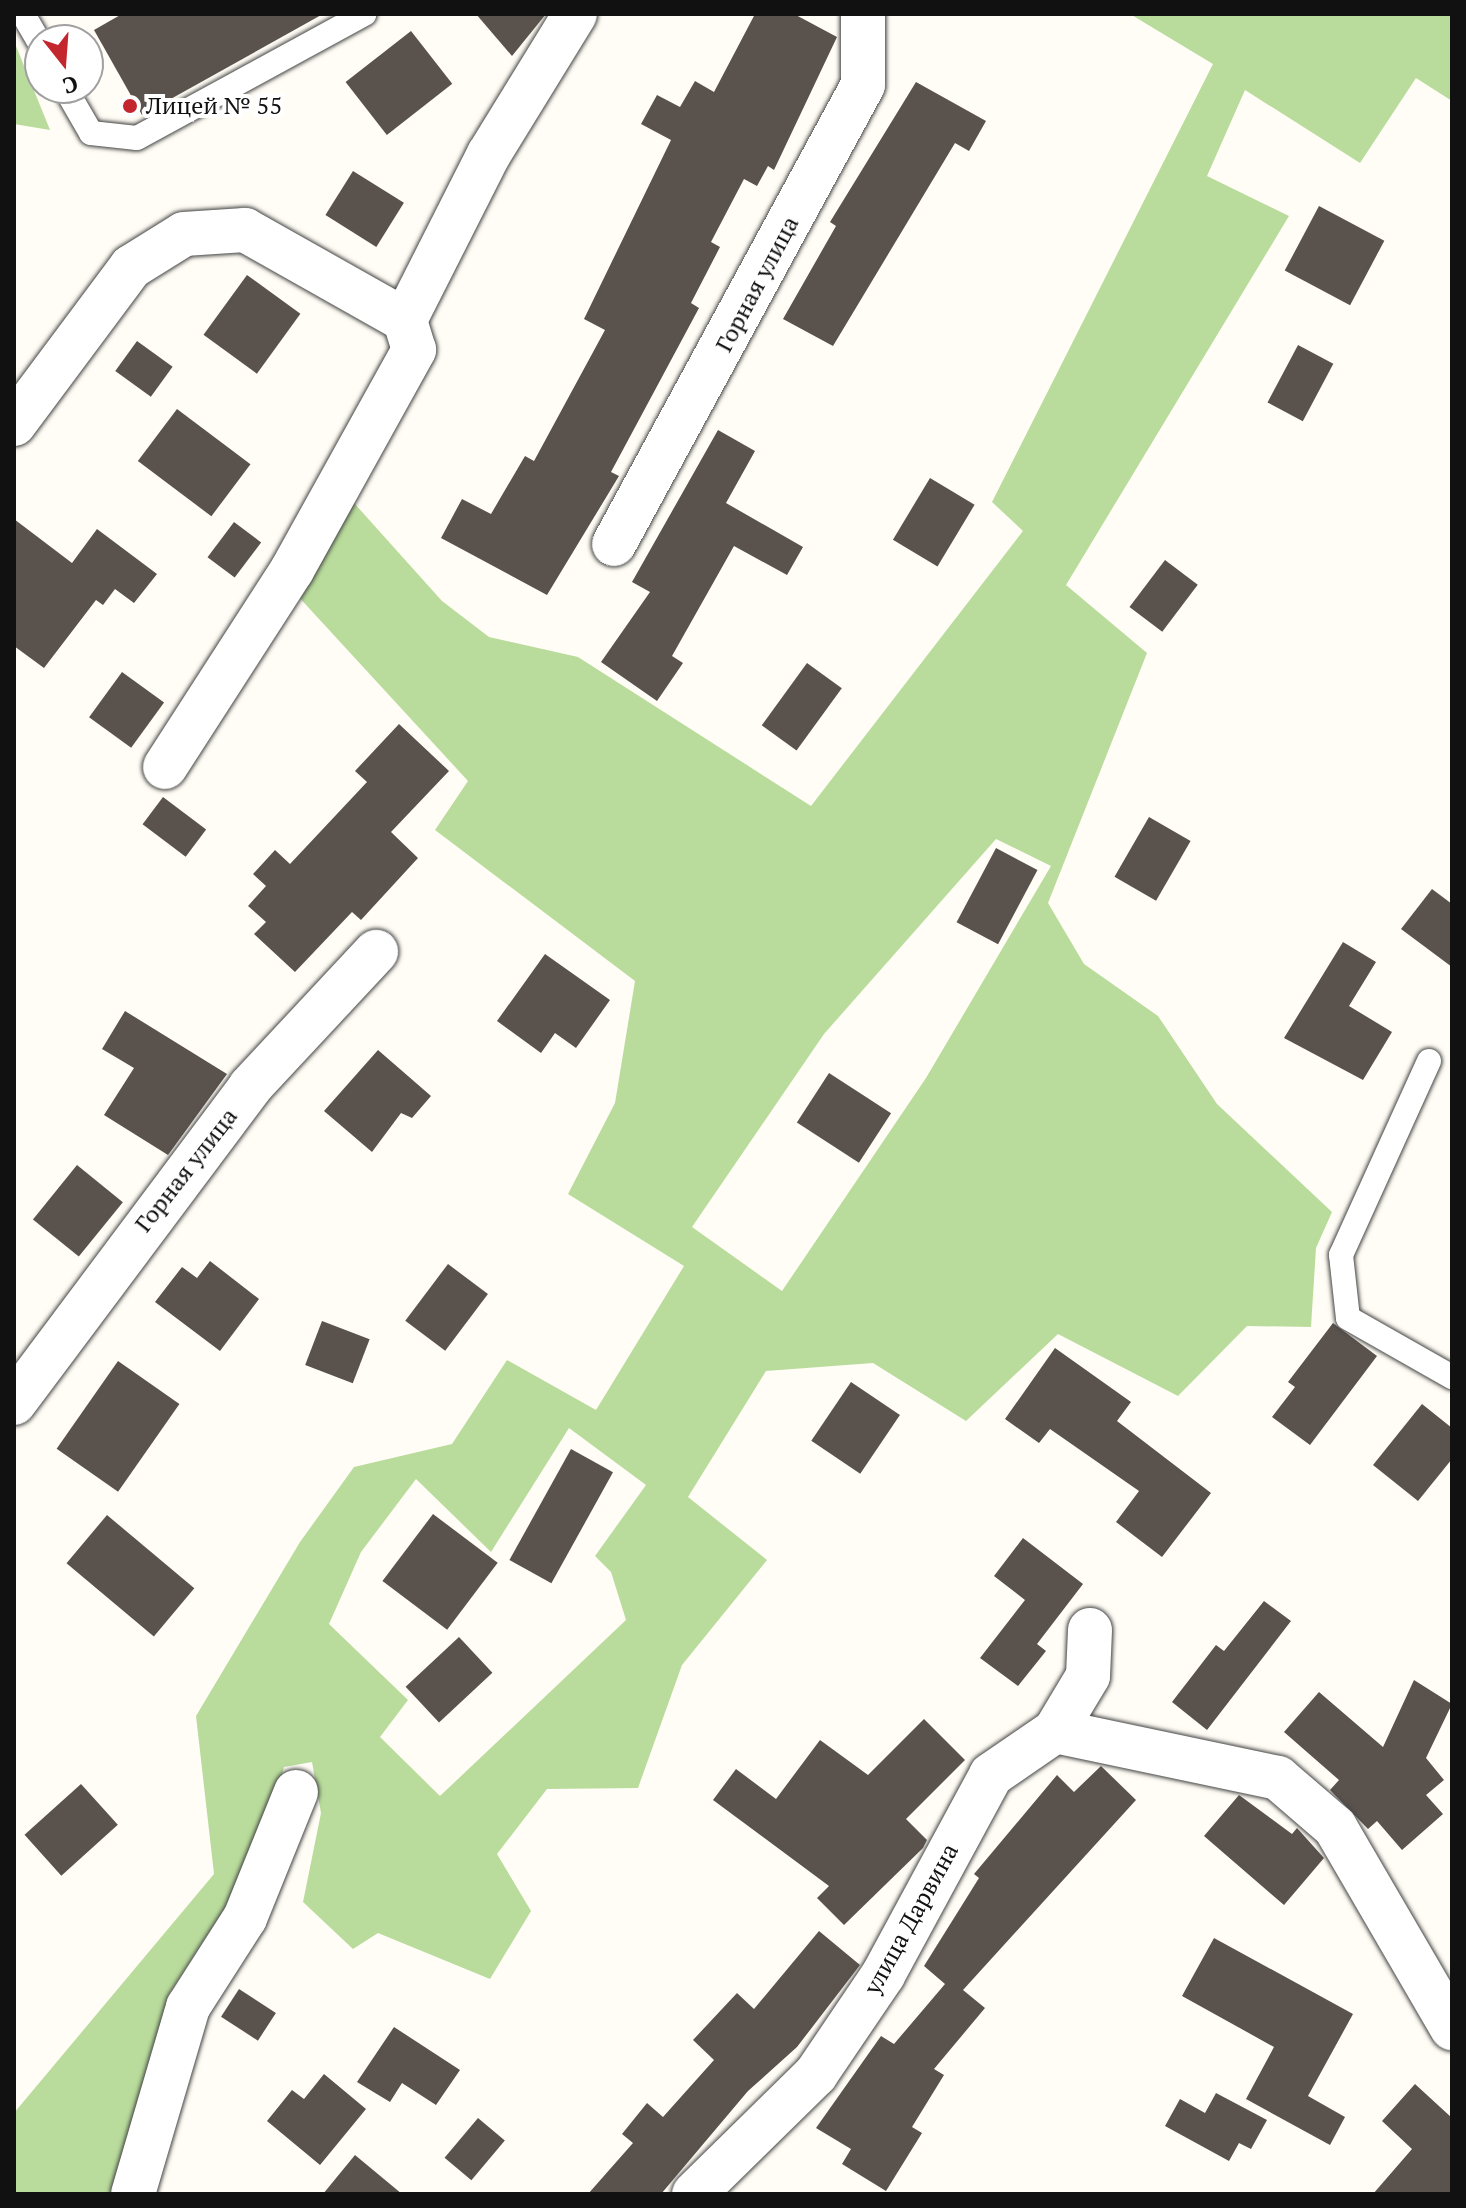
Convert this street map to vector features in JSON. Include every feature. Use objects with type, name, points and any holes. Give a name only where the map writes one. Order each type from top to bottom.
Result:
[{"type":"street","points":[[165,767],[292,570],[414,350],[405,320],[489,154],[575,14]]},
{"type":"street","name":"Горная улица","points":[[614,544],[863,85],[863,14]]},
{"type":"street","points":[[14,424],[131,267],[184,234],[245,230],[405,320]]},
{"type":"street","name":"Горная улица","points":[[14,1403],[250,1087],[376,952]]},
{"type":"street","name":"улица Дарвина","points":[[694,2194],[816,2074],[883,1975],[991,1775],[1055,1731],[1088,1676],[1090,1630]]},
{"type":"street","points":[[1055,1731],[1278,1778],[1335,1827],[1452,2028]]},
{"type":"street","points":[[133,2194],[188,2007],[245,1918],[296,1792]]},
{"type":"lane","points":[[74,104],[91,133],[137,138],[364,14]]},
{"type":"lane","points":[[1429,1061],[1341,1255],[1348,1318],[1452,1377]]},
{"type":"green space","points":[[1130,14],[1452,14],[1452,101],[1416,78],[1360,163],[1245,90],[1207,176],[1289,216],[1066,585],[1147,653],[1048,903],[1084,964],[1158,1016],[1217,1104],[1332,1212],[1316,1248],[1311,1327],[1247,1326],[1178,1396],[1058,1334],[966,1421],[873,1363],[766,1371],[688,1497],[767,1560],[682,1665],[638,1788],[547,1789],[497,1854],[531,1911],[490,1979],[378,1933],[353,1949],[303,1902],[321,1813],[312,1762],[284,1767],[263,1850],[169,1994],[152,2085],[115,2194],[14,2194],[14,2113],[214,1874],[196,1716],[300,1542],[354,1467],[452,1444],[507,1360],[596,1410],[684,1266],[568,1194],[615,1103],[635,981],[435,830],[468,781],[296,594],[354,503],[442,601],[489,637],[578,657],[811,806],[1023,531],[992,502],[1213,64]],"holes":[[[996,839],[1051,866],[926,1078],[782,1291],[692,1227],[824,1034]],[[569,1428],[646,1485],[595,1556],[611,1572],[626,1620],[440,1796],[380,1737],[408,1700],[329,1624],[361,1552],[416,1479],[491,1552]]]},
{"type":"green space","points":[[14,41],[24,66],[24,104],[39,104],[50,130],[14,124]]},
{"type":"building","points":[[122,14],[323,14],[142,115],[104,48],[104,24]]},
{"type":"building","points":[[476,14],[546,14],[512,56]]},
{"type":"building","points":[[755,14],[794,14],[837,37],[774,170],[768,166],[757,186],[744,179],[711,242],[720,247],[691,303],[699,308],[611,472],[619,476],[547,595],[441,538],[462,499],[491,514],[525,456],[534,461],[605,330],[584,319],[671,140],[641,124],[657,95],[680,107],[695,81],[714,92]]},
{"type":"building","points":[[411,31],[452,84],[387,135],[346,82]]},
{"type":"building","points":[[916,82],[986,121],[969,151],[955,143],[833,346],[783,319],[836,226],[830,222]]},
{"type":"building","points":[[353,171],[404,203],[376,247],[325,215]]},
{"type":"building","points":[[1319,206],[1384,241],[1350,305],[1285,270]]},
{"type":"building","points":[[247,275],[300,314],[257,374],[204,335]]},
{"type":"building","points":[[137,341],[173,367],[151,397],[115,371]]},
{"type":"building","points":[[1298,345],[1333,364],[1303,421],[1267,402]]},
{"type":"building","points":[[177,409],[250,464],[211,516],[138,461]]},
{"type":"building","points":[[718,430],[755,451],[726,503],[803,547],[787,575],[734,546],[672,656],[683,663],[657,701],[601,662],[650,592],[632,582]]},
{"type":"building","points":[[930,478],[975,505],[937,566],[893,540]]},
{"type":"building","points":[[14,519],[72,563],[97,529],[157,574],[134,603],[115,589],[103,605],[96,600],[44,668],[14,646]]},
{"type":"building","points":[[234,522],[261,542],[235,578],[208,557]]},
{"type":"building","points":[[1165,560],[1198,585],[1162,632],[1129,607]]},
{"type":"building","points":[[807,663],[842,688],[797,751],[762,725]]},
{"type":"building","points":[[122,672],[164,703],[131,748],[89,717]]},
{"type":"building","points":[[399,724],[449,771],[391,832],[418,858],[361,920],[352,912],[295,972],[254,934],[266,922],[248,906],[266,886],[253,874],[275,850],[290,864],[367,782],[355,771]]},
{"type":"building","points":[[163,797],[206,829],[186,857],[143,824]]},
{"type":"building","points":[[1149,817],[1191,841],[1156,901],[1114,877]]},
{"type":"building","points":[[996,848],[1037,870],[998,944],[957,922]]},
{"type":"building","points":[[1432,889],[1452,904],[1452,967],[1401,929]]},
{"type":"building","points":[[1343,942],[1376,962],[1349,1006],[1392,1032],[1363,1080],[1284,1038]]},
{"type":"building","points":[[545,954],[610,1000],[576,1048],[555,1033],[541,1053],[497,1021]]},
{"type":"building","points":[[125,1011],[227,1074],[168,1155],[104,1115],[134,1068],[102,1049]]},
{"type":"building","points":[[378,1050],[431,1096],[412,1118],[401,1113],[372,1152],[324,1111]]},
{"type":"building","points":[[829,1073],[891,1113],[859,1163],[797,1122]]},
{"type":"building","points":[[77,1165],[123,1202],[79,1257],[33,1219]]},
{"type":"building","points":[[210,1261],[259,1299],[220,1351],[155,1302],[182,1267],[197,1278]]},
{"type":"building","points":[[448,1264],[488,1294],[445,1351],[405,1321]]},
{"type":"building","points":[[322,1321],[370,1339],[353,1383],[305,1365]]},
{"type":"building","points":[[1333,1323],[1377,1356],[1310,1445],[1272,1417],[1295,1387],[1288,1382]]},
{"type":"building","points":[[1055,1348],[1131,1402],[1117,1421],[1211,1493],[1162,1557],[1116,1522],[1139,1491],[1050,1429],[1039,1443],[1005,1419]]},
{"type":"building","points":[[118,1361],[179,1404],[118,1492],[57,1449]]},
{"type":"building","points":[[851,1382],[900,1415],[860,1474],[811,1441]]},
{"type":"building","points":[[1422,1404],[1452,1428],[1452,1459],[1418,1501],[1373,1465]]},
{"type":"building","points":[[571,1449],[613,1472],[551,1583],[509,1560]]},
{"type":"building","points":[[433,1514],[498,1563],[447,1630],[382,1581]]},
{"type":"building","points":[[107,1515],[194,1588],[154,1637],[67,1563]]},
{"type":"building","points":[[1023,1538],[1083,1584],[1037,1644],[1046,1651],[1018,1686],[980,1658],[1025,1600],[994,1576]]},
{"type":"building","points":[[1264,1601],[1291,1621],[1207,1730],[1172,1702],[1216,1645],[1224,1651]]},
{"type":"building","points":[[459,1637],[492,1673],[439,1723],[406,1687]]},
{"type":"building","points":[[1414,1680],[1452,1704],[1426,1758],[1444,1780],[1426,1795],[1443,1814],[1402,1850],[1377,1821],[1368,1829],[1330,1790],[1339,1780],[1284,1732],[1319,1692],[1383,1747]]},
{"type":"building","points":[[924,1719],[965,1760],[906,1819],[927,1840],[923,1848],[844,1925],[817,1898],[829,1886],[713,1800],[736,1769],[776,1799],[820,1740],[868,1775]]},
{"type":"building","points":[[1101,1766],[1136,1800],[963,1990],[985,2008],[934,2069],[944,2075],[912,2127],[922,2133],[886,2191],[842,2164],[851,2149],[816,2128],[881,2036],[894,2044],[945,1984],[924,1966],[979,1878],[974,1874],[1057,1775],[1074,1792]]},
{"type":"building","points":[[81,1784],[118,1825],[61,1876],[25,1835]]},
{"type":"building","points":[[1239,1795],[1292,1834],[1297,1828],[1324,1858],[1284,1905],[1204,1836]]},
{"type":"building","points":[[819,1931],[860,1965],[797,2047],[748,2091],[661,2194],[588,2194],[633,2143],[622,2134],[647,2103],[663,2117],[714,2060],[693,2040],[737,1993],[754,2009]]},
{"type":"building","points":[[1214,1938],[1353,2014],[1308,2096],[1345,2117],[1330,2145],[1246,2099],[1274,2047],[1182,1996]]},
{"type":"building","points":[[239,1989],[276,2013],[258,2041],[221,2017]]},
{"type":"building","points":[[394,2027],[460,2070],[436,2105],[402,2083],[390,2102],[357,2082]]},
{"type":"building","points":[[324,2074],[366,2109],[320,2165],[267,2121],[292,2090],[304,2099]]},
{"type":"building","points":[[1415,2084],[1452,2118],[1452,2194],[1373,2194],[1412,2149],[1382,2121]]},
{"type":"building","points":[[1216,2093],[1267,2120],[1251,2149],[1239,2143],[1229,2161],[1165,2126],[1180,2099],[1205,2113]]},
{"type":"building","points":[[478,2118],[505,2140],[471,2180],[445,2158]]},
{"type":"building","points":[[355,2155],[402,2194],[323,2194]]},
{"type":"place","name":"Лицей № 55","points":[[130,106]]}]
